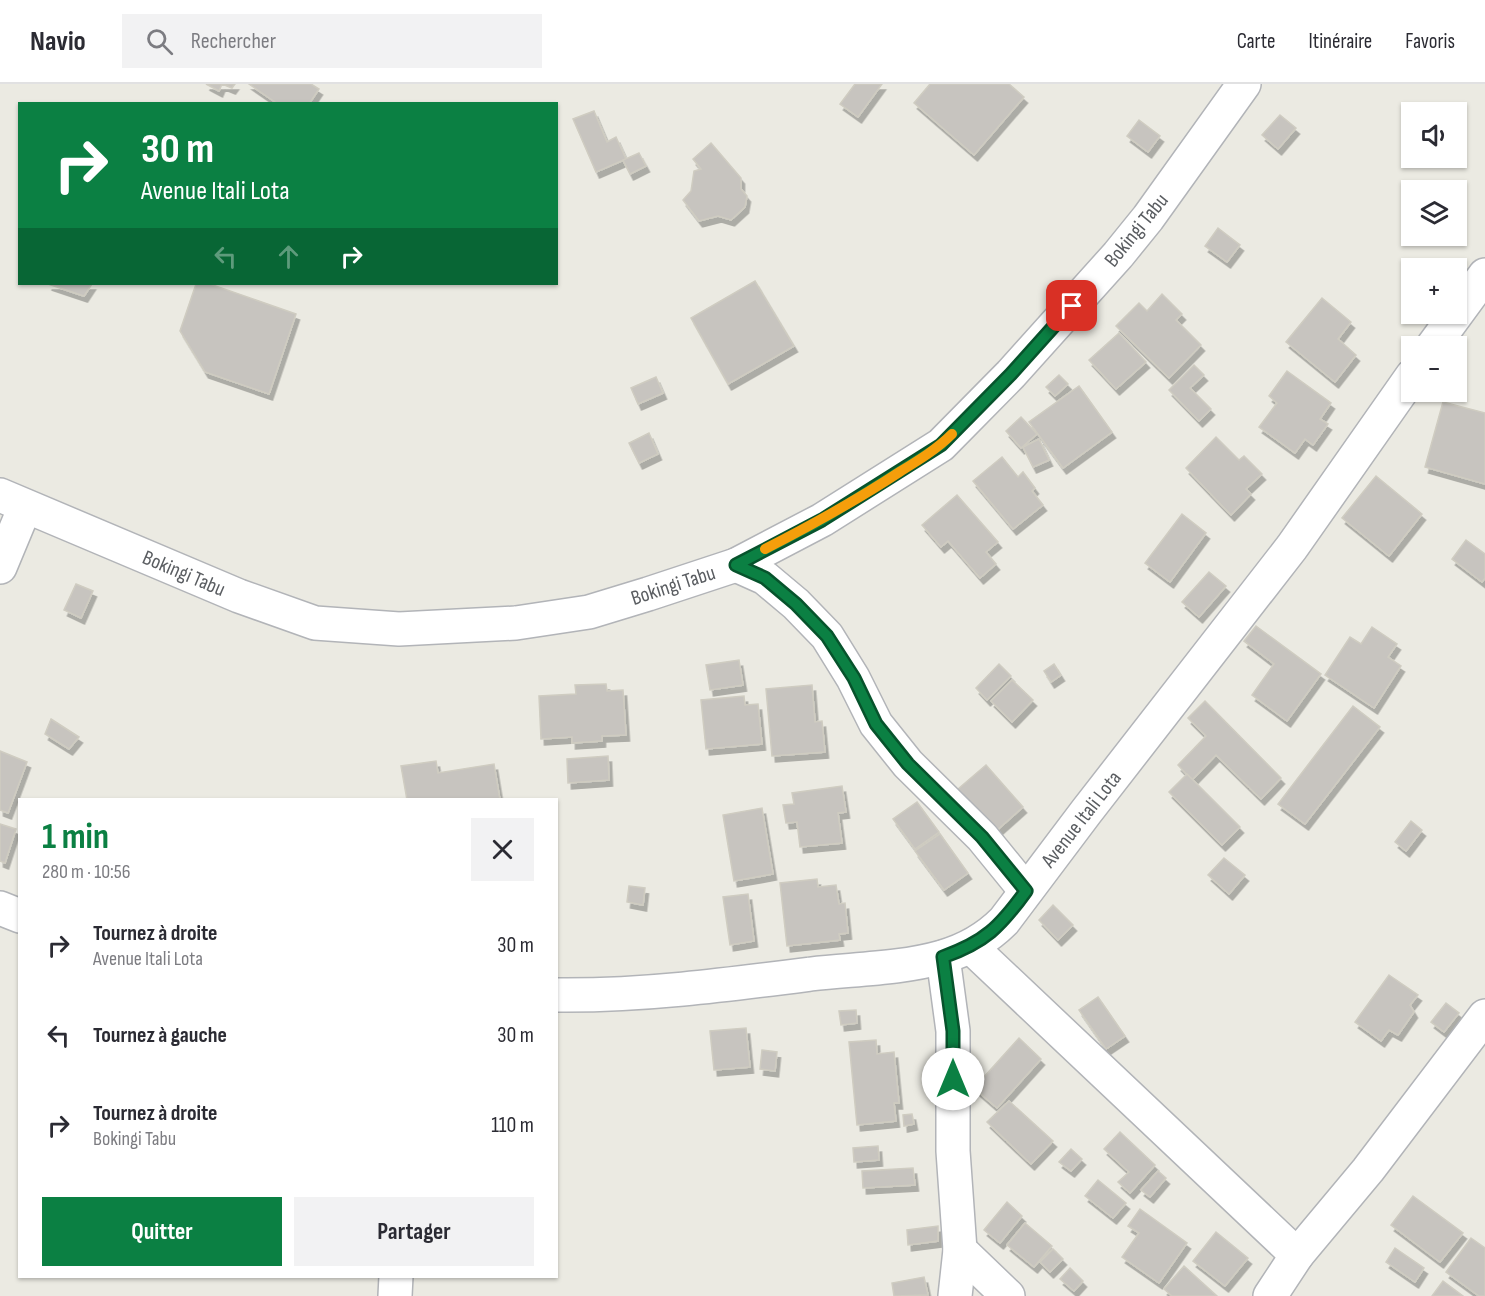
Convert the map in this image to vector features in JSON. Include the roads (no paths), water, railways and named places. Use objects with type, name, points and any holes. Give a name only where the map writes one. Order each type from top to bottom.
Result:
[{"type":"street","name":"Bokingi Tabu","points":[[13,501],[238,596],[315,623],[399,629],[516,623],[589,612],[736,565],[822,520],[941,445],[1011,374],[1148,218],[1244,84]]},
{"type":"street","points":[[1440,336],[1485,275]]},
{"type":"street","name":"Avenue Itali Lota","points":[[558,995],[607,995],[728,986],[922,962],[957,952],[1004,921],[1286,555],[1401,392]]},
{"type":"street","points":[[0,567],[13,501]]},
{"type":"street","points":[[736,565],[765,578],[796,604],[827,636],[854,678],[876,724],[908,764],[982,837],[1026,891]]},
{"type":"street","points":[[0,908],[18,915]]},
{"type":"street","points":[[955,1296],[960,1250],[953,1151],[953,1031],[957,952]]},
{"type":"street","points":[[957,952],[1297,1255]]},
{"type":"street","points":[[1270,1296],[1297,1255],[1368,1170],[1485,1016]]},
{"type":"street","points":[[960,1250],[1008,1296]]},
{"type":"street","points":[[395,1296],[396,1278]]}]
